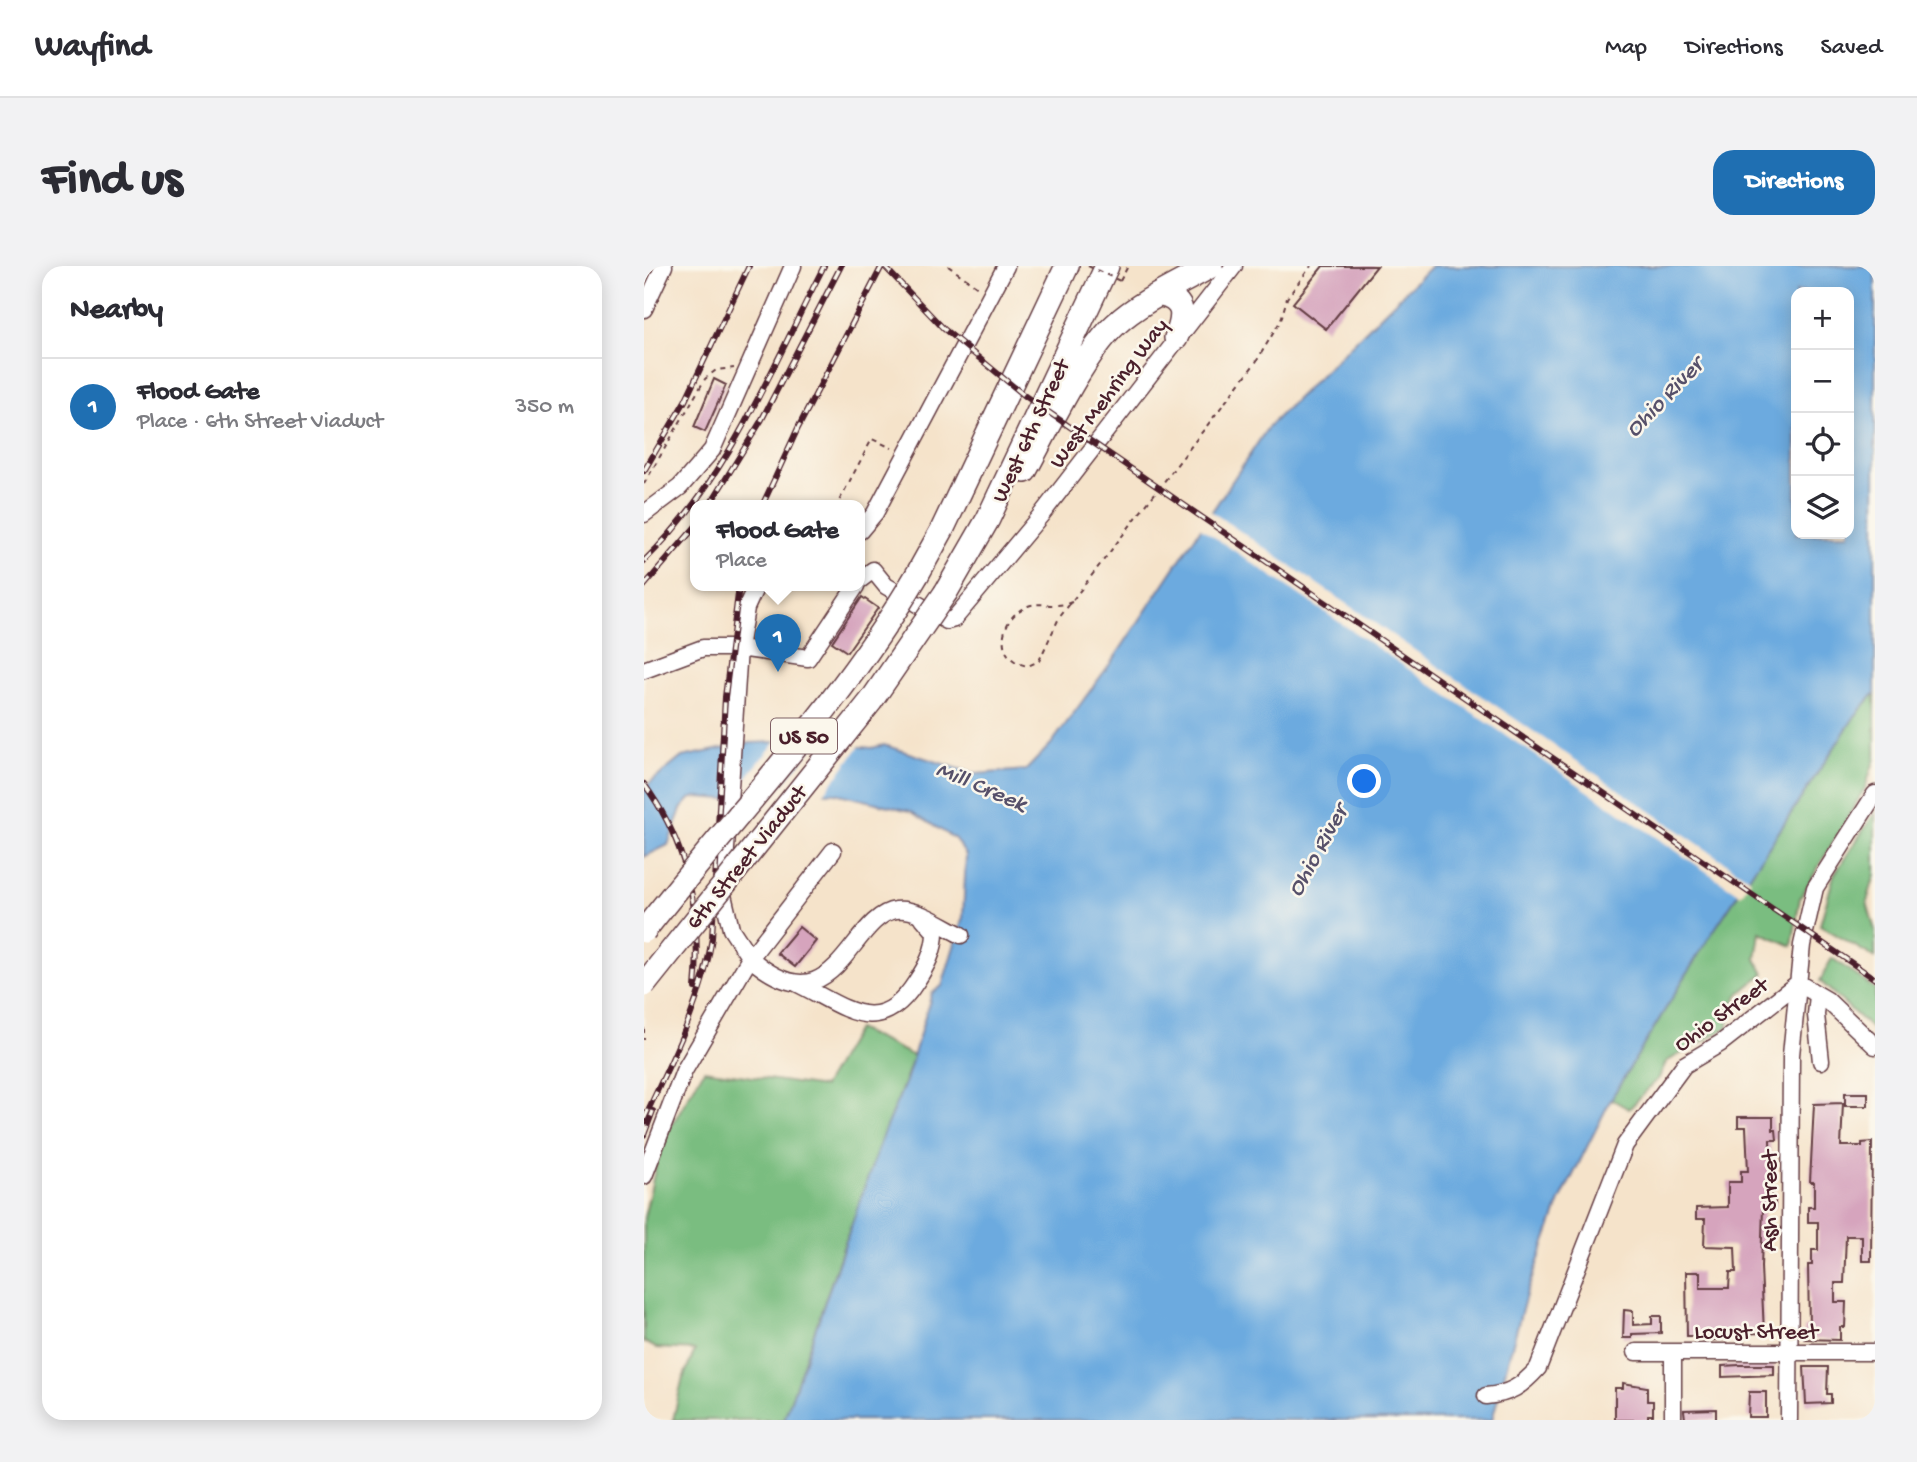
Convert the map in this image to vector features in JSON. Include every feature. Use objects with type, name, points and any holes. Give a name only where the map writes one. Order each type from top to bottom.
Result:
[{"type":"highway","points":[[988,520],[1005,506],[1102,341],[1128,315],[1211,266]]},
{"type":"highway","name":"West 6th Street","points":[[916,575],[942,530],[1064,271]]},
{"type":"highway","name":"West 6th Street","points":[[946,592],[988,520],[1113,274]]},
{"type":"highway","points":[[1162,295],[1176,301],[1182,308],[1182,321],[1176,338]]},
{"type":"highway","name":"6th Street Viaduct","points":[[644,931],[864,659],[916,575]]},
{"type":"highway","name":"6th Street Viaduct","points":[[644,985],[871,701],[946,592]]},
{"type":"street","points":[[644,309],[664,266]]},
{"type":"street","points":[[644,514],[680,487],[705,460],[719,438],[793,266]]},
{"type":"street","points":[[865,525],[875,513],[1006,266]]},
{"type":"street","name":"West Mehring Way","points":[[865,576],[873,570],[897,593],[947,621],[954,619],[1041,515],[1234,266]]},
{"type":"street","points":[[754,591],[746,608],[739,648],[726,821],[723,895],[731,929],[750,958],[765,969],[862,1015],[886,1014],[909,992],[926,967],[935,943],[932,925],[921,916]]},
{"type":"street","points":[[644,670],[708,647],[739,648],[808,658],[853,591]]},
{"type":"street","name":"Ash Street","points":[[1789,1420],[1791,1055],[1802,945],[1815,888],[1875,794]]},
{"type":"street","points":[[644,1177],[684,1071],[750,958],[833,851]]},
{"type":"street","points":[[790,980],[814,979],[841,964],[876,920],[888,912],[908,911],[961,935]]},
{"type":"street","points":[[1798,983],[1818,995],[1875,1049]]},
{"type":"street","name":"Ohio Street","points":[[1486,1396],[1507,1394],[1516,1390],[1538,1367],[1625,1145],[1670,1082],[1685,1065],[1721,1043],[1798,983]]},
{"type":"street","points":[[1818,995],[1816,1015],[1821,1060]]},
{"type":"street","name":"Locust Street","points":[[1636,1352],[1875,1352]]},
{"type":"street","points":[[1673,1352],[1673,1420]]},
{"type":"path","points":[[948,266],[990,296]]},
{"type":"path","points":[[1088,266],[1113,274],[1128,266]]},
{"type":"path","points":[[1072,602],[1059,607],[1029,606],[1019,611],[1004,634],[1003,648],[1009,658],[1028,666],[1039,661],[1051,633],[1072,602],[1256,362],[1280,320],[1287,298],[1311,266]]},
{"type":"path","points":[[644,484],[705,379],[716,370],[750,367]]},
{"type":"path","points":[[840,500],[872,439],[906,455]]},
{"type":"path","points":[[644,1028],[644,1040]]},
{"type":"green space","points":[[1875,693],[1875,758],[1865,788],[1800,898],[1792,946],[1760,932],[1756,959],[1764,974],[1738,995],[1731,1009],[1728,1027],[1666,1062],[1659,1078],[1629,1109],[1611,1099],[1703,947],[1855,716]]},
{"type":"green space","points":[[1875,812],[1875,874],[1867,902],[1875,931],[1875,958],[1820,925],[1834,875]]},
{"type":"green space","points":[[1832,958],[1875,989],[1875,1032],[1820,981]]},
{"type":"green space","points":[[857,1029],[914,1056],[845,1242],[784,1420],[673,1420],[682,1381],[695,1350],[656,1348],[644,1342],[644,1218],[661,1143],[704,1070],[823,1087]]},
{"type":"water","points":[[1431,266],[1875,266],[1875,693],[1855,716],[1703,947],[1611,1099],[1560,1201],[1526,1295],[1492,1420],[784,1420],[884,1131],[906,1081],[932,993],[942,986],[963,917],[966,855],[955,839],[910,811],[835,793],[780,791],[739,800],[697,797],[690,799],[681,809],[668,845],[644,857],[644,788],[682,757],[750,743],[804,741],[872,748],[884,745],[975,774],[1026,770],[1051,744],[1115,657],[1269,426]]},
{"type":"pier","points":[[1209,510],[1751,880],[1741,895],[1198,526]]},
{"type":"pier","points":[[804,737],[740,803],[726,802],[779,738]]},
{"type":"pier","points":[[820,739],[862,743],[822,796],[773,796]]},
{"type":"building","points":[[1323,266],[1377,266],[1326,329],[1293,303]]},
{"type":"building","points":[[714,379],[726,385],[705,432],[694,427]]},
{"type":"building","points":[[862,597],[878,608],[847,652],[832,642]]},
{"type":"building","points":[[799,927],[816,941],[795,967],[777,953]]},
{"type":"building","points":[[1845,1093],[1868,1093],[1868,1106],[1845,1106]]},
{"type":"building","points":[[1843,1103],[1841,1146],[1862,1146],[1862,1143],[1872,1142],[1871,1261],[1862,1261],[1862,1236],[1846,1236],[1844,1283],[1835,1283],[1835,1302],[1846,1302],[1845,1327],[1840,1327],[1840,1340],[1804,1339],[1804,1327],[1809,1327],[1808,1265],[1812,1265],[1812,1250],[1818,1250],[1818,1222],[1808,1222],[1808,1207],[1814,1207],[1814,1182],[1810,1182],[1814,1104]]},
{"type":"building","points":[[1738,1117],[1773,1117],[1773,1130],[1776,1130],[1777,1140],[1770,1140],[1771,1197],[1775,1197],[1775,1208],[1763,1208],[1761,1267],[1764,1333],[1728,1334],[1728,1339],[1703,1341],[1703,1336],[1687,1336],[1686,1272],[1700,1272],[1700,1288],[1729,1288],[1730,1272],[1736,1272],[1735,1247],[1704,1246],[1705,1219],[1696,1219],[1696,1208],[1728,1207],[1728,1182],[1741,1182],[1741,1171],[1748,1171],[1746,1127],[1738,1127]]},
{"type":"building","points":[[1624,1310],[1633,1311],[1633,1325],[1652,1324],[1652,1316],[1661,1316],[1661,1333],[1632,1334],[1632,1338],[1623,1338]]},
{"type":"building","points":[[1774,1365],[1774,1375],[1722,1377],[1722,1366]]},
{"type":"building","points":[[1804,1367],[1828,1367],[1827,1394],[1831,1394],[1831,1403],[1806,1404]]},
{"type":"building","points":[[1623,1383],[1647,1387],[1647,1401],[1653,1401],[1653,1415],[1648,1415],[1648,1420],[1615,1420],[1615,1388],[1623,1388]]},
{"type":"building","points":[[1749,1392],[1766,1392],[1766,1417],[1748,1417]]},
{"type":"building","points":[[1716,1409],[1716,1420],[1685,1419],[1684,1410]]},
{"type":"railway","points":[[644,471],[685,401],[749,266]]},
{"type":"railway","points":[[696,500],[746,421],[824,266]]},
{"type":"railway","points":[[713,500],[761,421],[841,266]]},
{"type":"railway","points":[[765,500],[798,428],[882,266]]},
{"type":"railway","points":[[884,266],[944,329],[1025,396],[1875,979]]},
{"type":"railway","points":[[644,561],[690,508]]},
{"type":"railway","points":[[644,586],[690,533]]},
{"type":"railway","points":[[644,1119],[693,1008],[712,938],[725,697],[738,591]]},
{"type":"railway","points":[[644,784],[672,831],[689,881],[696,933],[695,988]]},
{"type":"railway","points":[[644,1135],[653,1111]]},
{"type":"place","name":"Flood Gate","points":[[778,672]]},
{"type":"water label","name":"Ohio River","points":[[1663,396]]},
{"type":"water label","name":"Mill Creek","points":[[982,785]]},
{"type":"water label","name":"Ohio River","points":[[1316,850]]}]
